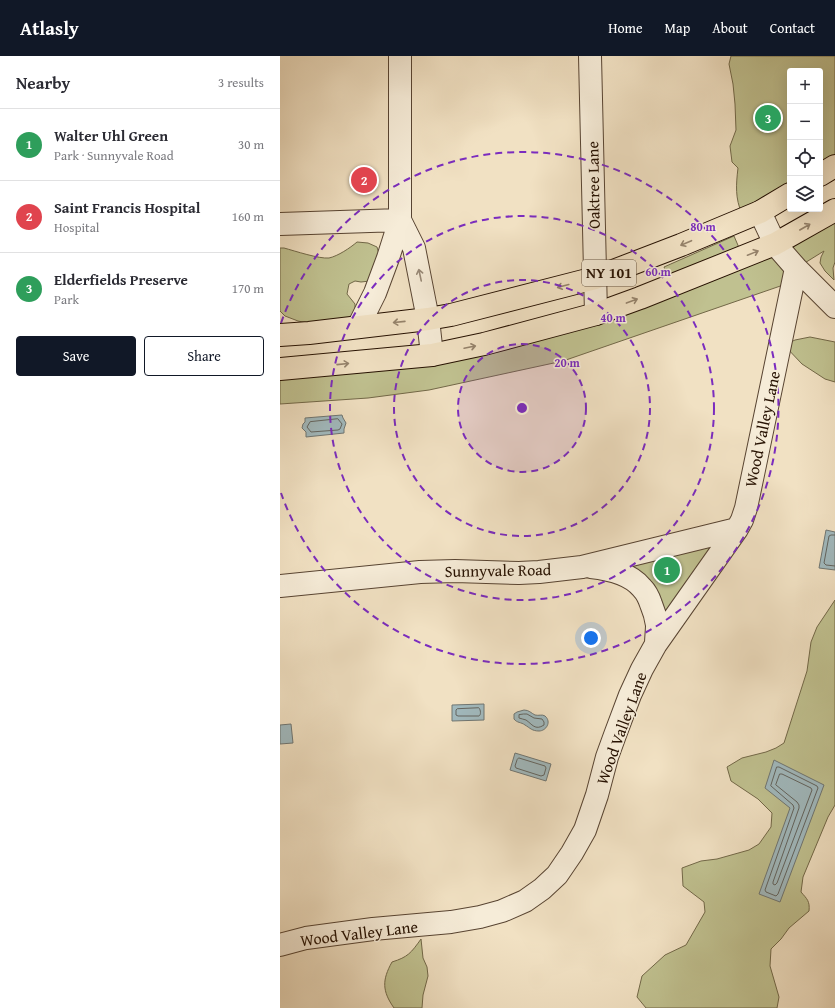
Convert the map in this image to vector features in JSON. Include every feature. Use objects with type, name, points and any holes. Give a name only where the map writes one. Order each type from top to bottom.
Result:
[{"type":"main road","points":[[823,173],[835,166]]},
{"type":"main road","name":"NY 101","points":[[280,335],[309,333],[451,315],[595,278],[681,245],[760,212],[787,196]]},
{"type":"main road","name":"NY 101","points":[[280,370],[432,355],[484,344],[596,314],[775,244],[835,210]]},
{"type":"street","points":[[358,327],[375,293],[400,220],[400,56]]},
{"type":"street","name":"Oaktree Lane","points":[[590,56],[596,314]]},
{"type":"street","points":[[760,212],[775,244],[796,268],[835,307]]},
{"type":"street","points":[[280,224],[400,220]]},
{"type":"street","points":[[400,220],[414,248],[428,319],[432,355]]},
{"type":"street","name":"Wood Valley Lane","points":[[280,945],[306,938],[373,929],[451,922],[480,917],[502,911],[525,901],[557,875],[572,853],[584,830],[597,795],[615,735],[630,695],[642,669],[656,644],[742,520],[746,508],[796,268]]},
{"type":"street","name":"Sunnyvale Road","points":[[280,586],[420,572],[455,570],[519,573],[582,567],[736,529]]},
{"type":"street","points":[[582,567],[609,570],[623,574],[643,588],[649,598],[654,612],[657,626],[656,644]]},
{"type":"green space","points":[[731,56],[835,56],[835,166],[823,173],[823,68],[787,68],[787,195],[742,214],[738,202],[737,191],[738,168],[732,162],[730,146],[736,130],[733,84],[729,64]]},
{"type":"green space","points":[[835,210],[834,280],[825,271],[820,263],[824,251],[795,269],[792,282],[563,361],[429,390],[368,398],[280,404],[280,369],[602,316]]},
{"type":"green space","points":[[734,236],[740,250],[670,280],[664,267]]},
{"type":"green space","points":[[357,242],[368,243],[377,247],[380,258],[370,281],[355,281],[349,284],[347,294],[355,304],[355,313],[348,321],[322,326],[298,321],[285,316],[280,311],[280,248],[313,256],[329,258],[344,252]]},
{"type":"green space","points":[[810,337],[835,342],[835,382],[825,379],[802,364],[784,345],[795,340]]},
{"type":"green space","points":[[737,529],[656,644],[654,612],[609,570]]},
{"type":"green space","points":[[835,600],[835,805],[828,817],[803,877],[801,892],[808,900],[809,911],[789,928],[771,949],[770,966],[779,997],[777,1008],[646,1008],[637,997],[642,976],[665,955],[686,945],[705,912],[704,902],[683,886],[682,868],[701,861],[717,859],[749,850],[759,844],[771,827],[772,813],[758,799],[731,781],[727,767],[742,758],[766,752],[784,743],[807,671],[811,642],[817,627]]},
{"type":"green space","points":[[421,939],[423,958],[427,967],[428,976],[423,995],[422,1008],[394,1008],[385,991],[386,974],[392,962],[409,954]]},
{"type":"water","points":[[342,415],[346,423],[344,433],[306,437],[306,432],[302,428],[305,418]]},
{"type":"water","points":[[826,530],[835,532],[835,570],[819,568]]},
{"type":"water","points":[[484,704],[484,720],[452,721],[452,705]]},
{"type":"water","points":[[524,710],[535,715],[545,716],[548,721],[546,728],[542,731],[531,729],[514,719],[514,714]]},
{"type":"water","points":[[291,724],[293,743],[280,744],[280,725]]},
{"type":"water","points":[[515,753],[551,764],[546,781],[510,770]]},
{"type":"water","points":[[774,760],[824,785],[780,902],[759,894],[790,808],[765,788]]},
{"type":"place","name":"Elderfields Preserve","points":[[768,118]]},
{"type":"place","name":"Saint Francis Hospital","points":[[364,180]]},
{"type":"place","name":"Walter Uhl Green","points":[[667,570]]}]
